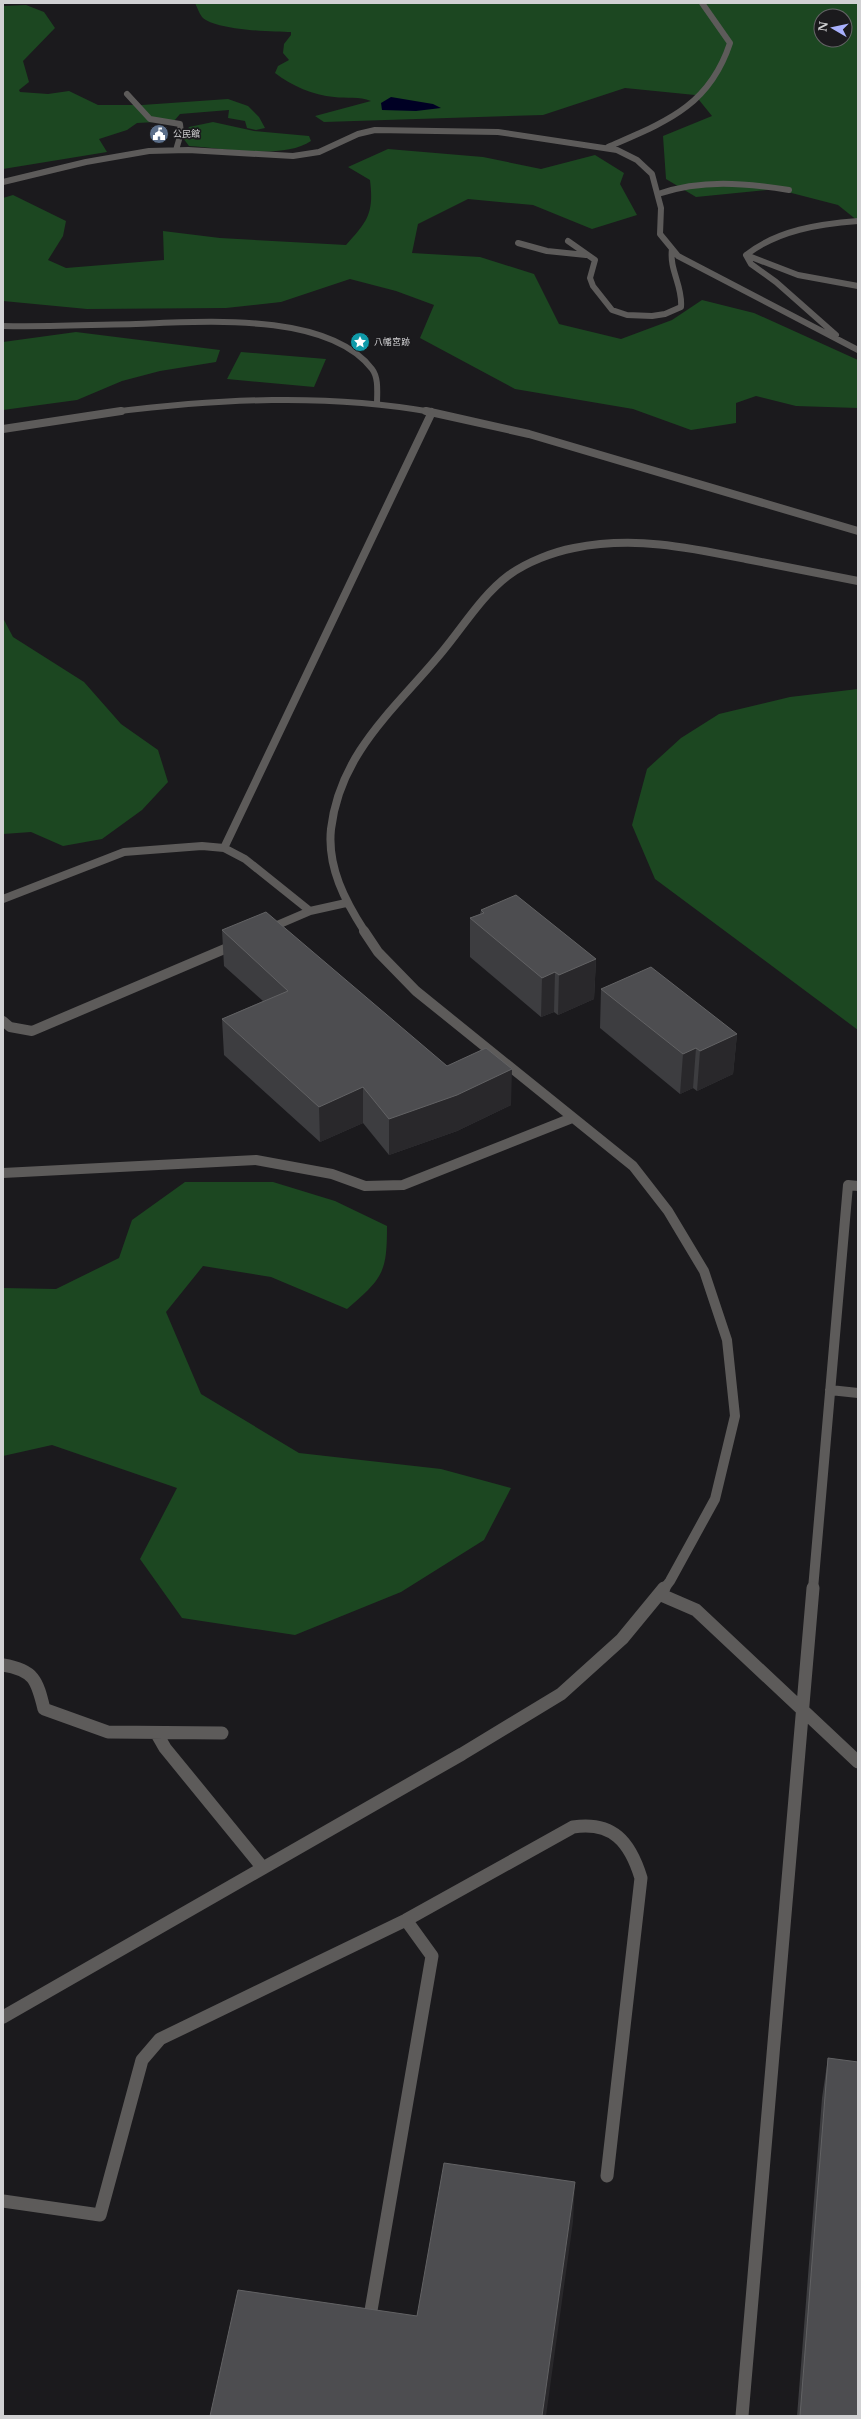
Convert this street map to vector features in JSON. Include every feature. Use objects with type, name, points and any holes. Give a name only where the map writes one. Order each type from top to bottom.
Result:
[{"type":"street","points":[[608,147],[659,124],[690,106],[702,96],[723,69],[730,43],[702,3]]},
{"type":"street","points":[[127,94],[150,119],[176,122],[180,124],[181,133],[176,150]]},
{"type":"street","points":[[3,182],[101,160],[140,153],[176,150],[283,156],[311,154],[327,150],[359,133],[385,129],[498,132],[608,147],[631,156],[652,174],[661,208],[660,234],[678,256],[858,350]]},
{"type":"street","points":[[658,194],[672,188],[704,181],[789,190]]},
{"type":"street","points":[[746,256],[768,242],[800,228],[821,224],[858,221]]},
{"type":"street","points":[[568,241],[595,260],[590,278],[592,286],[612,310],[635,316],[656,316],[681,307],[682,291],[669,263],[672,249]]},
{"type":"street","points":[[518,243],[547,251],[588,256]]},
{"type":"street","points":[[746,256],[751,264],[821,320],[842,342]]},
{"type":"street","points":[[746,256],[798,275],[858,286]]},
{"type":"street","points":[[3,326],[249,323],[306,331],[339,343],[363,358],[375,376],[378,404]]},
{"type":"street","points":[[3,429],[79,415],[185,403],[267,399],[378,404],[470,419],[858,531]]},
{"type":"street","points":[[224,848],[432,412]]},
{"type":"street","points":[[3,2018],[462,1754],[561,1694],[622,1639],[670,1581],[716,1499],[735,1416],[727,1340],[704,1271],[668,1211],[633,1166],[416,991],[378,952],[346,903],[333,864],[331,830],[340,788],[356,754],[397,702],[441,654],[483,601],[509,575],[536,560],[574,548],[635,541],[678,545],[858,582]]},
{"type":"street","points":[[3,898],[124,852],[202,846],[224,848],[245,859],[310,911]]},
{"type":"street","points":[[260,933],[310,911],[346,903]]},
{"type":"street","points":[[3,1021],[10,1027],[32,1031],[245,940]]},
{"type":"street","points":[[3,1173],[256,1160],[281,1163],[332,1174],[364,1186],[403,1185],[572,1118]]},
{"type":"street","points":[[742,2416],[848,1185],[858,1186]]},
{"type":"street","points":[[830,1390],[858,1393]]},
{"type":"street","points":[[659,1594],[696,1610],[858,1762]]},
{"type":"street","points":[[3,1665],[20,1667],[32,1673],[38,1683],[44,1709],[108,1732],[157,1734],[222,1733]]},
{"type":"street","points":[[157,1734],[165,1748],[262,1868]]},
{"type":"street","points":[[3,2201],[100,2215],[142,2060],[160,2039],[406,1920],[573,1827],[586,1824],[598,1826],[612,1832],[626,1842],[637,1858],[641,1878],[607,2176]]},
{"type":"street","points":[[368,2329],[432,1956],[406,1920]]},
{"type":"green space","points":[[195,3],[858,3],[858,221],[838,205],[776,189],[696,197],[666,179],[663,136],[712,116],[695,95],[625,88],[543,115],[324,122],[315,116],[371,101],[339,98],[318,94],[288,82],[275,73],[278,66],[289,60],[283,53],[284,44],[291,35],[291,32],[244,29],[218,25],[202,17]]},
{"type":"green space","points":[[26,5],[44,12],[55,28],[23,61],[29,82],[19,90],[20,92],[48,94],[69,91],[98,105],[142,105],[228,99],[248,106],[259,117],[265,128],[256,130],[247,128],[245,121],[228,118],[229,110],[180,114],[174,121],[137,123],[127,130],[99,139],[107,152],[3,169],[3,6]]},
{"type":"green space","points":[[213,122],[254,131],[309,136],[311,141],[299,147],[285,150],[252,151],[189,146],[183,138],[189,127]]},
{"type":"green space","points":[[388,149],[483,157],[541,169],[595,155],[624,173],[620,184],[637,215],[592,229],[533,205],[468,199],[418,224],[412,253],[480,257],[534,274],[559,324],[621,339],[672,320],[702,300],[754,313],[858,360],[858,408],[796,406],[756,396],[736,403],[736,423],[691,430],[633,409],[515,389],[420,338],[434,305],[396,291],[350,279],[281,302],[226,308],[87,309],[3,301],[3,198],[13,195],[66,221],[63,236],[48,260],[66,268],[164,260],[163,231],[220,238],[346,245],[360,229],[368,216],[371,201],[370,180],[348,167]]},
{"type":"green space","points":[[76,332],[220,350],[216,362],[160,371],[122,381],[77,400],[3,410],[3,342]]},
{"type":"green space","points":[[241,352],[326,359],[314,387],[227,379]]},
{"type":"green space","points":[[3,618],[13,637],[84,682],[121,724],[158,750],[168,782],[142,810],[102,839],[63,846],[31,832],[3,834]]},
{"type":"green space","points":[[858,689],[858,1030],[655,879],[632,825],[647,769],[681,738],[719,714],[790,697]]},
{"type":"green space","points":[[185,1182],[273,1182],[335,1201],[387,1226],[386,1254],[384,1265],[380,1274],[368,1290],[347,1309],[271,1277],[203,1266],[166,1312],[201,1394],[299,1453],[441,1469],[511,1488],[484,1540],[401,1592],[295,1635],[182,1618],[140,1559],[177,1488],[52,1445],[3,1456],[3,1288],[56,1289],[119,1258],[132,1220]]},
{"type":"water","points":[[391,97],[433,104],[441,108],[416,111],[382,110],[381,103]]},
{"type":"building","points":[[516,895],[596,959],[559,975],[555,972],[542,978],[470,918],[484,913],[481,910]]},
{"type":"building","points":[[266,912],[447,1066],[486,1048],[512,1069],[457,1095],[389,1119],[363,1087],[319,1107],[222,1019],[288,991],[222,930]]},
{"type":"building","points":[[651,967],[737,1034],[700,1051],[696,1048],[683,1054],[601,989]]},
{"type":"building","points":[[828,2058],[858,2062],[858,2416],[800,2416]]},
{"type":"building","points":[[444,2163],[575,2182],[542,2416],[210,2416],[238,2290],[417,2316]]},
{"type":"place","name":"公民館","points":[[159,134]]},
{"type":"place","name":"八幡宮跡","points":[[360,342]]}]
